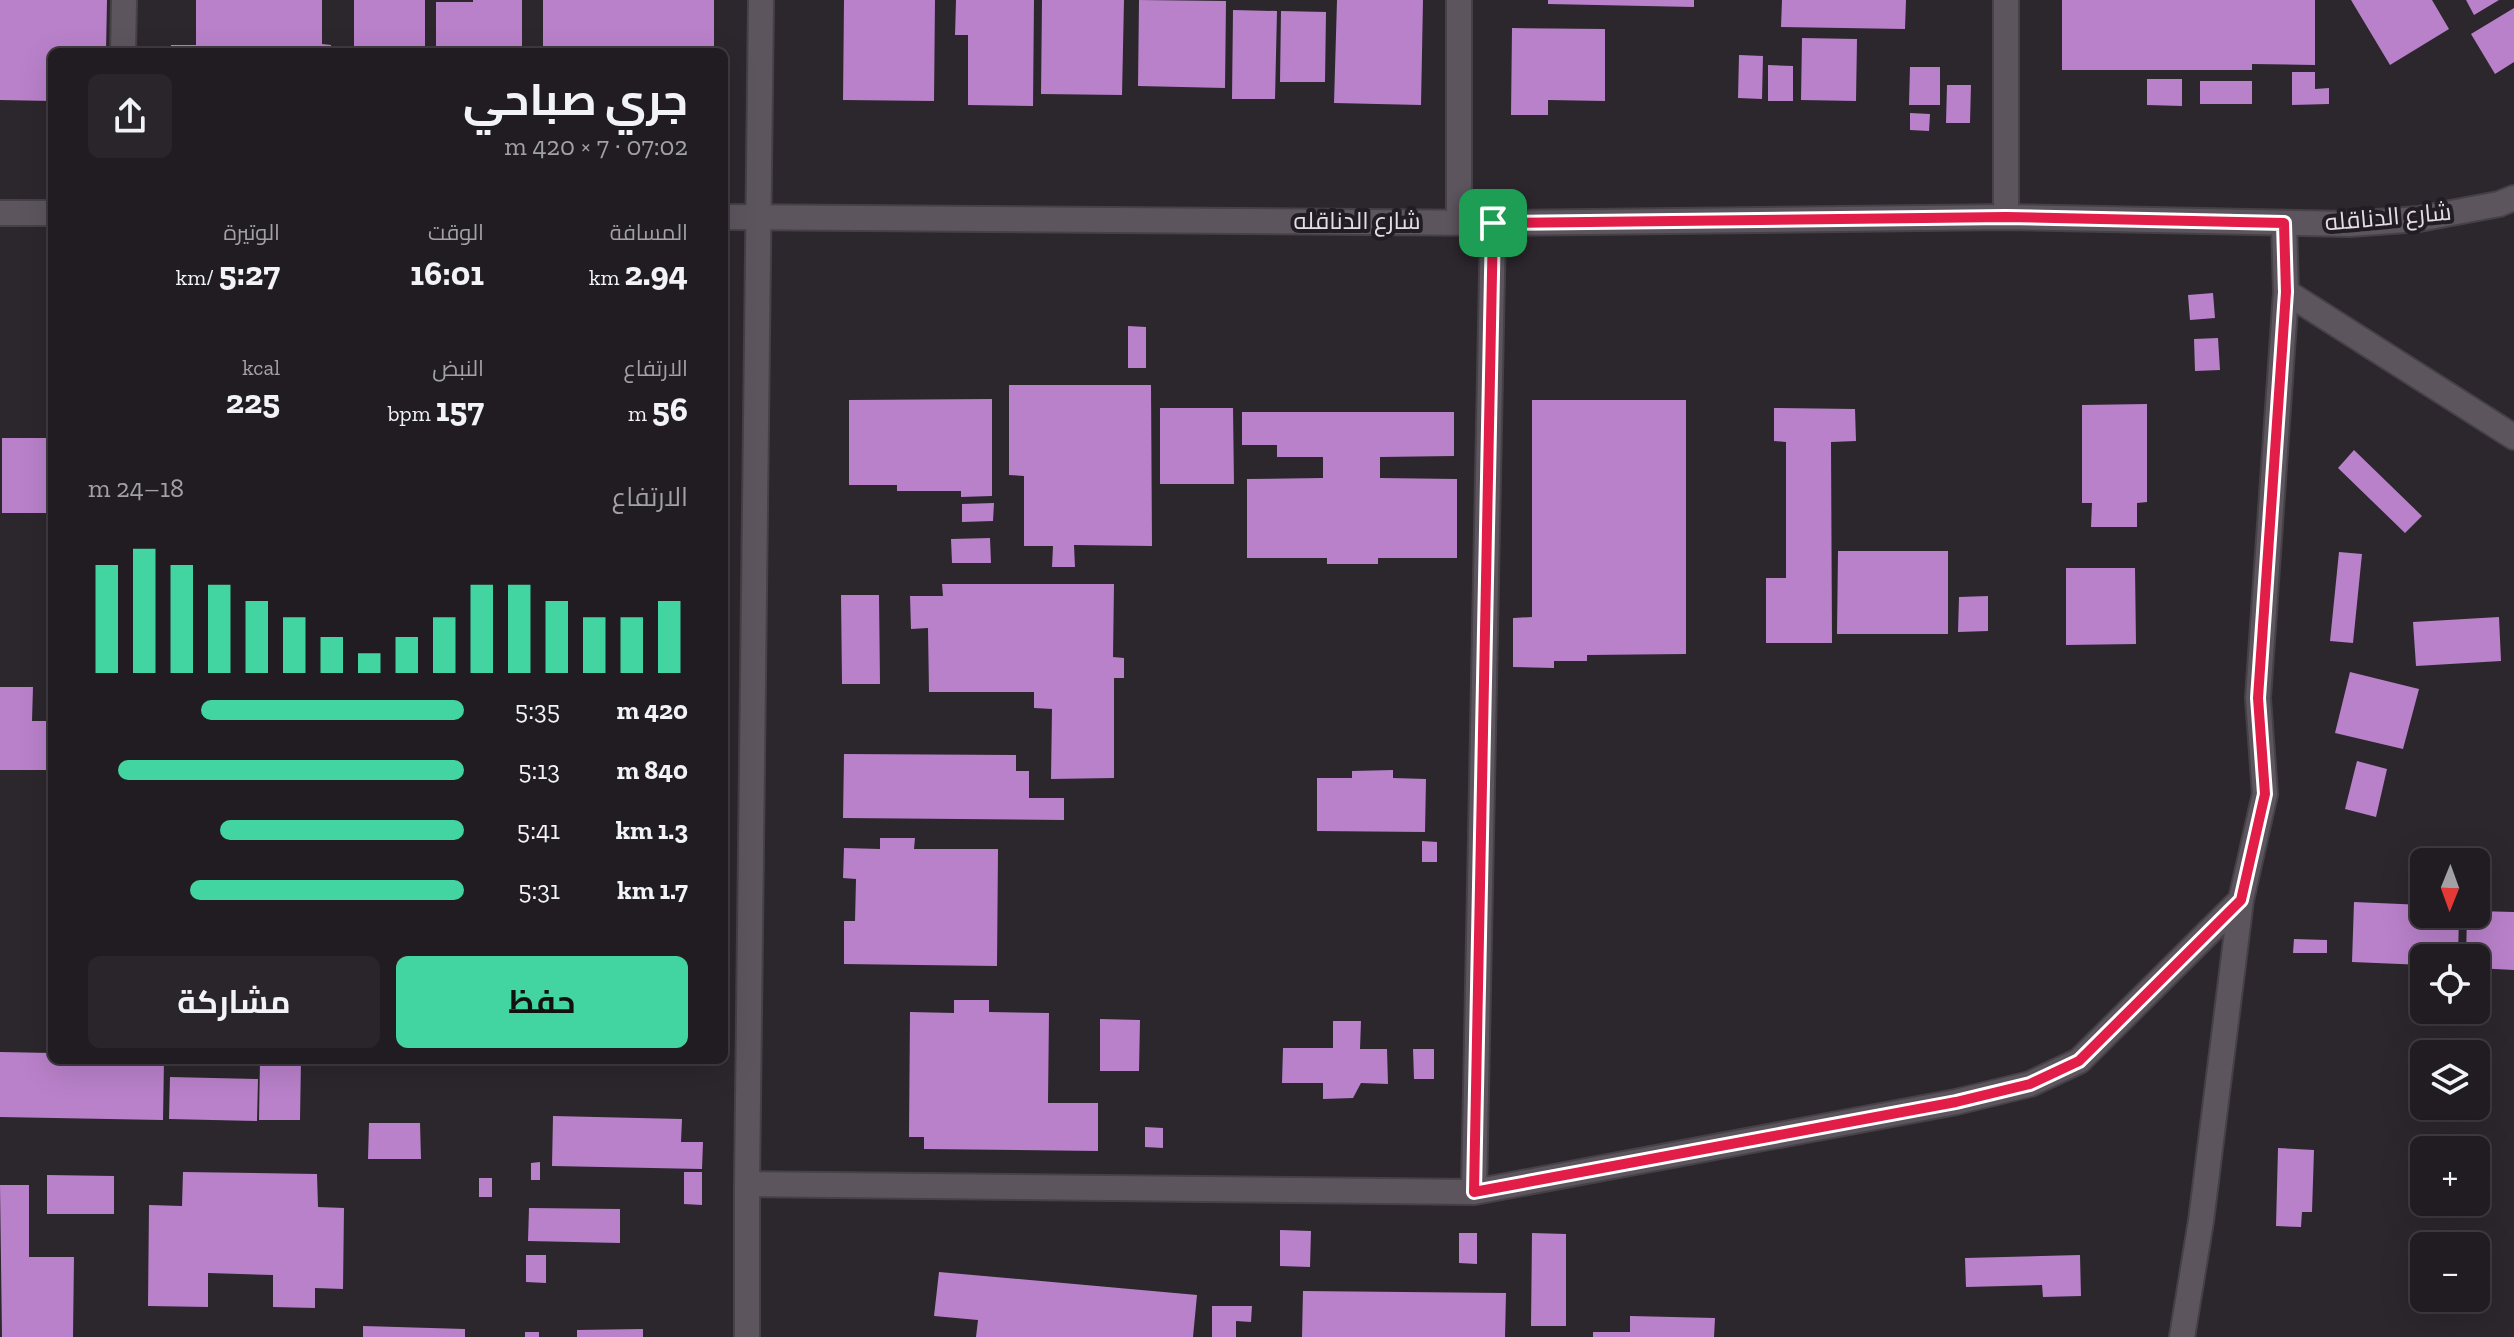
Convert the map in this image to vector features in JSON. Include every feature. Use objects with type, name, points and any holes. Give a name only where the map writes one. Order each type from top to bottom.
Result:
[{"type":"street","points":[[123,48],[124,0]]},
{"type":"street","points":[[747,1337],[761,0]]},
{"type":"street","points":[[1459,0],[1459,221]]},
{"type":"street","points":[[2006,0],[2006,217]]},
{"type":"street","name":"شارع الدناقله","points":[[728,217],[1493,223],[2006,217],[2350,224],[2419,219],[2499,204],[2514,198]]},
{"type":"street","points":[[0,213],[48,213]]},
{"type":"street","points":[[1474,1192],[1493,223]]},
{"type":"street","points":[[2182,1337],[2201,1221],[2241,900],[2265,794],[2258,698],[2286,292],[2284,223]]},
{"type":"street","points":[[2286,292],[2514,437]]},
{"type":"street","points":[[747,1184],[1474,1192],[1956,1102],[2030,1084],[2079,1061],[2241,900]]},
{"type":"building","points":[[0,0],[107,0],[106,48],[48,48],[48,101],[0,100]]},
{"type":"building","points":[[196,0],[322,0],[322,44],[331,45],[331,48],[171,48],[171,45],[196,45]]},
{"type":"building","points":[[354,0],[425,0],[425,48],[354,48]]},
{"type":"building","points":[[522,0],[522,48],[436,48],[436,2]]},
{"type":"building","points":[[543,0],[714,0],[714,48],[543,48]]},
{"type":"building","points":[[844,0],[935,0],[934,101],[843,100]]},
{"type":"building","points":[[956,0],[1034,0],[1033,106],[968,105],[968,35],[955,35]]},
{"type":"building","points":[[1042,0],[1124,0],[1122,95],[1041,94]]},
{"type":"building","points":[[1139,0],[1226,1],[1225,88],[1138,86]]},
{"type":"building","points":[[1337,0],[1423,0],[1421,105],[1334,103]]},
{"type":"building","points":[[1548,0],[1694,0],[1694,7],[1548,4]]},
{"type":"building","points":[[1782,0],[1906,0],[1905,29],[1781,27]]},
{"type":"building","points":[[2062,0],[2315,0],[2315,65],[2252,64],[2252,70],[2062,70]]},
{"type":"building","points":[[2351,0],[2432,0],[2449,29],[2390,65]]},
{"type":"building","points":[[2466,0],[2499,0],[2474,15]]},
{"type":"building","points":[[2514,8],[2514,62],[2495,74],[2471,34]]},
{"type":"building","points":[[1233,10],[1277,11],[1275,99],[1232,99]]},
{"type":"building","points":[[1281,11],[1326,12],[1325,82],[1280,82]]},
{"type":"building","points":[[1512,28],[1605,29],[1605,101],[1548,100],[1548,115],[1511,115]]},
{"type":"building","points":[[1802,38],[1857,39],[1856,101],[1801,100]]},
{"type":"building","points":[[1739,55],[1763,56],[1762,99],[1738,98]]},
{"type":"building","points":[[1768,65],[1793,66],[1793,101],[1768,101]]},
{"type":"building","points":[[1910,67],[1940,67],[1940,105],[1909,105]]},
{"type":"building","points":[[2292,72],[2315,72],[2315,89],[2329,88],[2329,104],[2292,105]]},
{"type":"building","points":[[2147,79],[2182,79],[2182,106],[2147,105]]},
{"type":"building","points":[[2200,81],[2252,81],[2252,104],[2200,104]]},
{"type":"building","points":[[1947,85],[1971,85],[1970,123],[1946,123]]},
{"type":"building","points":[[1910,113],[1930,114],[1929,131],[1910,130]]},
{"type":"building","points":[[2213,293],[2215,318],[2190,320],[2188,295]]},
{"type":"building","points":[[1128,326],[1146,327],[1146,368],[1128,368]]},
{"type":"building","points":[[2218,338],[2220,370],[2195,371],[2194,339]]},
{"type":"building","points":[[1009,385],[1151,385],[1152,546],[1074,545],[1075,567],[1052,567],[1053,546],[1024,546],[1024,476],[1009,475]]},
{"type":"building","points":[[992,399],[992,496],[961,497],[961,491],[897,491],[897,485],[849,485],[849,400]]},
{"type":"building","points":[[1532,400],[1686,400],[1686,654],[1587,655],[1587,661],[1554,661],[1554,668],[1513,667],[1513,618],[1532,617]]},
{"type":"building","points":[[2147,404],[2147,502],[2137,503],[2137,527],[2091,527],[2092,503],[2082,503],[2082,405]]},
{"type":"building","points":[[1160,408],[1233,408],[1234,484],[1160,484]]},
{"type":"building","points":[[1774,408],[1855,409],[1856,441],[1831,442],[1832,643],[1766,643],[1766,578],[1786,578],[1786,442],[1774,441]]},
{"type":"building","points":[[1242,412],[1454,412],[1454,456],[1380,457],[1380,478],[1457,479],[1457,558],[1378,558],[1378,564],[1327,564],[1327,558],[1247,558],[1247,479],[1323,478],[1323,457],[1277,457],[1277,445],[1242,445]]},
{"type":"building","points":[[2,438],[48,438],[48,513],[2,513]]},
{"type":"building","points":[[2354,450],[2422,516],[2405,533],[2338,468]]},
{"type":"building","points":[[994,503],[993,521],[962,522],[962,504]]},
{"type":"building","points":[[990,538],[991,563],[952,563],[951,539]]},
{"type":"building","points":[[1838,551],[1948,551],[1948,634],[1837,634]]},
{"type":"building","points":[[2339,552],[2362,554],[2353,643],[2330,641]]},
{"type":"building","points":[[2066,568],[2135,568],[2136,644],[2066,645]]},
{"type":"building","points":[[942,584],[1114,584],[1113,657],[1124,658],[1124,678],[1114,678],[1114,778],[1051,779],[1052,709],[1034,708],[1034,692],[929,692],[928,628],[911,629],[910,596],[943,596]]},
{"type":"building","points":[[841,595],[879,595],[880,684],[842,684]]},
{"type":"building","points":[[1988,596],[1988,631],[1958,632],[1959,597]]},
{"type":"building","points":[[2499,617],[2501,661],[2416,666],[2413,622]]},
{"type":"building","points":[[2350,672],[2419,689],[2403,749],[2335,733]]},
{"type":"building","points":[[0,687],[33,687],[32,721],[48,721],[48,770],[0,770]]},
{"type":"building","points":[[844,754],[1016,755],[1016,771],[1029,771],[1029,798],[1064,798],[1064,820],[843,818]]},
{"type":"building","points":[[2357,761],[2387,769],[2376,817],[2345,809]]},
{"type":"building","points":[[1393,770],[1393,778],[1426,779],[1425,832],[1317,831],[1317,778],[1352,778],[1352,771]]},
{"type":"building","points":[[880,838],[915,838],[914,849],[998,849],[997,966],[844,964],[844,921],[855,921],[856,879],[843,878],[844,848],[880,849]]},
{"type":"building","points":[[1422,841],[1437,842],[1437,862],[1422,862]]},
{"type":"building","points":[[2354,902],[2410,904],[2410,928],[2459,928],[2458,944],[2410,944],[2410,964],[2352,962]]},
{"type":"building","points":[[2490,911],[2514,912],[2514,970],[2490,969],[2490,944],[2466,944],[2467,928],[2490,928]]},
{"type":"building","points":[[2294,939],[2327,940],[2327,953],[2293,953]]},
{"type":"building","points":[[954,1000],[989,1000],[989,1012],[1049,1013],[1048,1103],[1098,1103],[1098,1151],[924,1149],[924,1137],[909,1137],[910,1012],[954,1013]]},
{"type":"building","points":[[1100,1019],[1140,1020],[1139,1071],[1100,1071]]},
{"type":"building","points":[[1333,1021],[1361,1021],[1360,1049],[1387,1049],[1388,1084],[1361,1083],[1353,1098],[1323,1099],[1323,1083],[1282,1083],[1283,1048],[1333,1048]]},
{"type":"building","points":[[1413,1049],[1434,1049],[1434,1079],[1414,1079]]},
{"type":"building","points":[[0,1052],[48,1053],[48,1064],[164,1064],[163,1120],[0,1117]]},
{"type":"building","points":[[260,1064],[301,1064],[300,1120],[259,1120]]},
{"type":"building","points":[[170,1077],[258,1079],[257,1121],[169,1119]]},
{"type":"building","points":[[553,1116],[682,1119],[681,1142],[703,1142],[702,1169],[552,1166]]},
{"type":"building","points":[[369,1123],[420,1123],[421,1159],[368,1159]]},
{"type":"building","points":[[1145,1127],[1163,1128],[1163,1148],[1145,1147]]},
{"type":"building","points":[[2278,1148],[2314,1150],[2312,1212],[2302,1212],[2301,1227],[2276,1226]]},
{"type":"building","points":[[540,1162],[540,1180],[531,1180],[531,1163]]},
{"type":"building","points":[[183,1172],[317,1174],[318,1207],[344,1208],[343,1289],[315,1288],[315,1308],[273,1307],[273,1275],[208,1273],[208,1307],[148,1306],[149,1205],[182,1206]]},
{"type":"building","points":[[684,1172],[702,1172],[702,1205],[684,1204]]},
{"type":"building","points":[[47,1175],[114,1176],[114,1214],[47,1214]]},
{"type":"building","points":[[479,1178],[492,1178],[492,1197],[479,1197]]},
{"type":"building","points":[[0,1185],[29,1185],[29,1257],[74,1257],[73,1337],[2,1337]]},
{"type":"building","points":[[529,1208],[620,1209],[620,1243],[528,1241]]},
{"type":"building","points":[[1280,1230],[1311,1231],[1310,1267],[1280,1266]]},
{"type":"building","points":[[1459,1233],[1477,1233],[1477,1264],[1459,1263]]},
{"type":"building","points":[[1532,1233],[1566,1234],[1566,1326],[1531,1326]]},
{"type":"building","points":[[526,1255],[546,1255],[546,1283],[526,1282]]},
{"type":"building","points":[[2080,1255],[2081,1296],[2043,1297],[2042,1285],[1966,1287],[1965,1258]]},
{"type":"building","points":[[939,1272],[1197,1295],[1193,1337],[976,1337],[978,1320],[934,1316]]},
{"type":"building","points":[[1303,1291],[1506,1293],[1505,1337],[1302,1337]]},
{"type":"building","points":[[1212,1306],[1252,1306],[1251,1322],[1236,1321],[1236,1337],[1212,1337]]},
{"type":"building","points":[[1630,1316],[1715,1318],[1714,1337],[1593,1337],[1593,1332],[1630,1332]]},
{"type":"building","points":[[363,1326],[465,1329],[465,1337],[363,1337]]},
{"type":"building","points":[[643,1329],[643,1337],[577,1337],[577,1330]]},
{"type":"building","points":[[525,1332],[539,1332],[539,1337],[525,1337]]},
{"type":"route","points":[[2006,217],[2284,223],[2286,292],[2258,698],[2265,794],[2241,900],[2079,1061],[2030,1084],[1956,1102],[1474,1192],[1493,223],[2006,217]]}]
